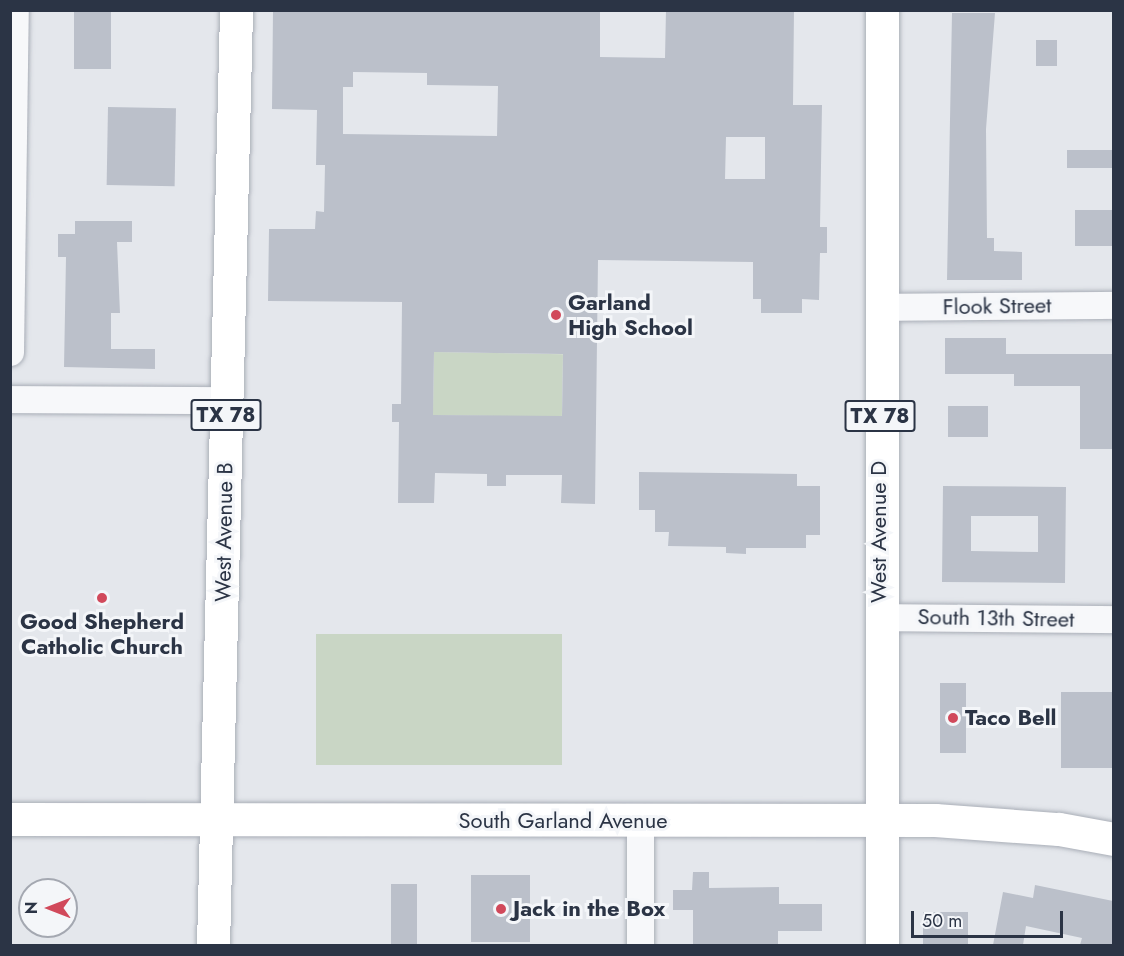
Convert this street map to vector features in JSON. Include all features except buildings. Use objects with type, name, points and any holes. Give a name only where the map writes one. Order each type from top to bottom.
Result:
[{"type":"main road","name":"West Avenue B","points":[[213,945],[236,10]]},
{"type":"main road","name":"West Avenue D","points":[[882,10],[879,617],[882,945]]},
{"type":"main road","name":"South Garland Avenue","points":[[10,819],[881,820],[1059,829],[1113,839]]},
{"type":"street","points":[[10,352],[15,10]]},
{"type":"street","name":"Flook Street","points":[[880,307],[1113,305]]},
{"type":"street","points":[[10,399],[226,400]]},
{"type":"street","name":"South 13th Street","points":[[879,617],[1113,619]]},
{"type":"street","points":[[640,821],[640,945]]},
{"type":"green space","points":[[434,352],[563,354],[562,417],[433,415]]},
{"type":"green space","points":[[316,634],[562,634],[562,765],[316,765]]},
{"type":"place","name":"Garland High School","points":[[556,315]]},
{"type":"place","name":"Good Shepherd Catholic Church","points":[[102,598]]},
{"type":"place","name":"Taco Bell","points":[[953,718]]},
{"type":"place","name":"Jack in the Box","points":[[501,909]]}]
